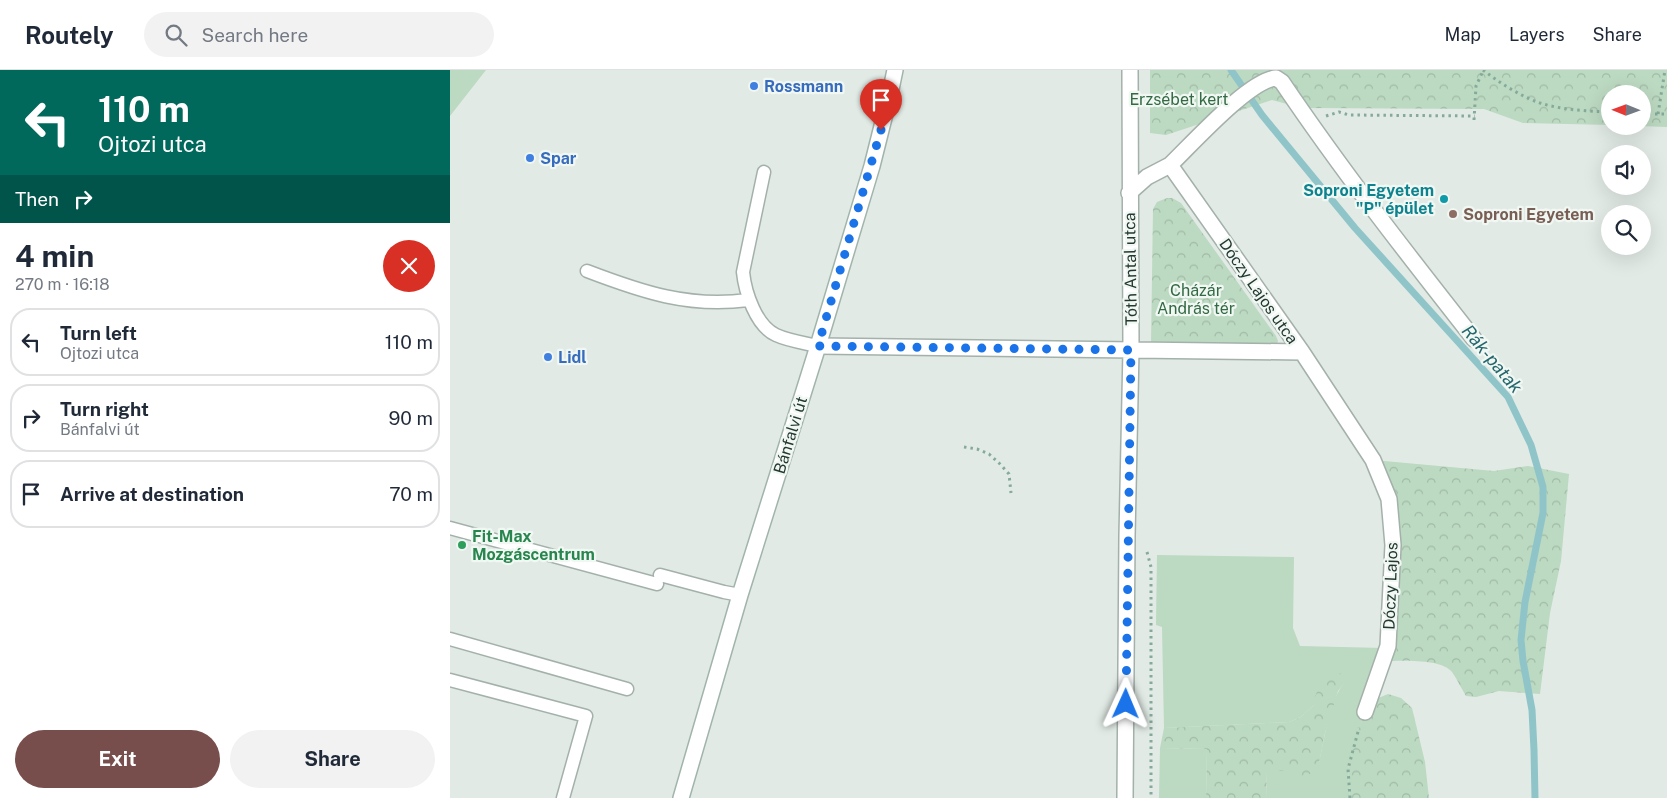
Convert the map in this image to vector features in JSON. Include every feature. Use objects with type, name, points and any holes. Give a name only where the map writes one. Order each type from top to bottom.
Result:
[{"type":"street","name":"Bánfalvi út","points":[[681,798],[740,595],[872,166],[895,70]]},
{"type":"street","name":"Tóth Antal utca","points":[[1125,798],[1127,536],[1138,350],[1129,193],[1130,70]]},
{"type":"street","points":[[1129,193],[1147,177],[1170,165],[1233,103],[1268,80],[1276,78],[1282,82],[1392,235],[1474,339]]},
{"type":"street","name":"Dóczy Lajos utca","points":[[1170,165],[1302,352],[1373,460]]},
{"type":"street","points":[[818,346],[1302,352]]},
{"type":"street","name":"Dóczy Lajos","points":[[1365,712],[1388,646],[1394,544],[1389,499],[1373,460]]},
{"type":"lane","points":[[764,172],[743,272],[748,300],[766,327],[776,335],[818,346]]},
{"type":"lane","points":[[587,271],[638,290],[692,302],[725,303],[748,300]]},
{"type":"lane","points":[[450,528],[659,580],[740,595]]},
{"type":"lane","points":[[450,638],[627,689]]},
{"type":"lane","points":[[450,680],[586,716],[563,798]]},
{"type":"path","points":[[1312,126],[1328,114],[1339,112],[1349,115],[1474,118],[1476,86],[1483,70],[1540,103],[1569,109],[1601,111]]},
{"type":"path","points":[[1658,114],[1665,70]]},
{"type":"path","points":[[1651,114],[1667,114]]},
{"type":"path","points":[[964,447],[977,449],[988,454],[1000,464],[1009,474],[1011,493]]},
{"type":"path","points":[[1127,536],[1142,544],[1149,556],[1152,567],[1151,798]]},
{"type":"path","points":[[1350,798],[1348,769],[1354,740],[1365,712]]},
{"type":"green space","points":[[450,70],[486,70],[450,116]]},
{"type":"green space","name":"Erzsébet kert","points":[[1150,70],[1667,70],[1667,127],[1651,126],[1651,85],[1601,85],[1601,125],[1523,123],[1484,109],[1302,108],[1272,100],[1166,135],[1150,133]]},
{"type":"green space","name":"Cházár András tér","points":[[1172,198],[1181,203],[1276,336],[1277,344],[1151,343],[1153,209],[1157,202]]},
{"type":"green space","points":[[1373,460],[1494,471],[1528,466],[1569,474],[1561,561],[1550,613],[1540,694],[1499,691],[1476,697],[1466,696],[1452,672],[1439,664],[1420,661],[1383,661],[1393,545]]},
{"type":"green space","points":[[1157,555],[1294,557],[1293,628],[1300,646],[1383,648],[1348,769],[1350,798],[1266,798],[1267,771],[1284,771],[1319,763],[1331,710],[1344,683],[1301,717],[1289,722],[1164,728],[1162,627],[1156,625]]},
{"type":"green space","points":[[1342,673],[1349,675],[1349,677],[1338,691],[1325,733],[1319,763],[1311,773],[1300,781],[1284,771],[1267,771],[1266,798],[1206,798],[1207,749],[1160,748],[1164,728],[1289,722],[1301,717],[1314,705],[1316,694],[1325,680]]},
{"type":"green space","points":[[1388,694],[1401,698],[1412,708],[1425,762],[1429,798],[1350,798],[1348,769],[1355,740],[1365,712],[1376,699]]},
{"type":"green space","points":[[1160,748],[1207,749],[1206,798],[1159,798]]},
{"type":"waterway","name":"Rák-patak","points":[[1231,70],[1262,115],[1355,228],[1508,397],[1531,445],[1543,487],[1543,513],[1525,602],[1521,640],[1532,710],[1535,798]]},
{"type":"place","name":"Rossmann","points":[[754,86]]},
{"type":"place","name":"Spar","points":[[530,158]]},
{"type":"place","name":"Soproni Egyetem \"P\" épület","points":[[1444,199]]},
{"type":"place","name":"Soproni Egyetem","points":[[1453,214]]},
{"type":"place","name":"Lidl","points":[[548,357]]},
{"type":"place","name":"Fit-Max Mozgáscentrum","points":[[462,545]]},
{"type":"route","points":[[881,130],[818,346],[1131,350],[1126,704]]}]
